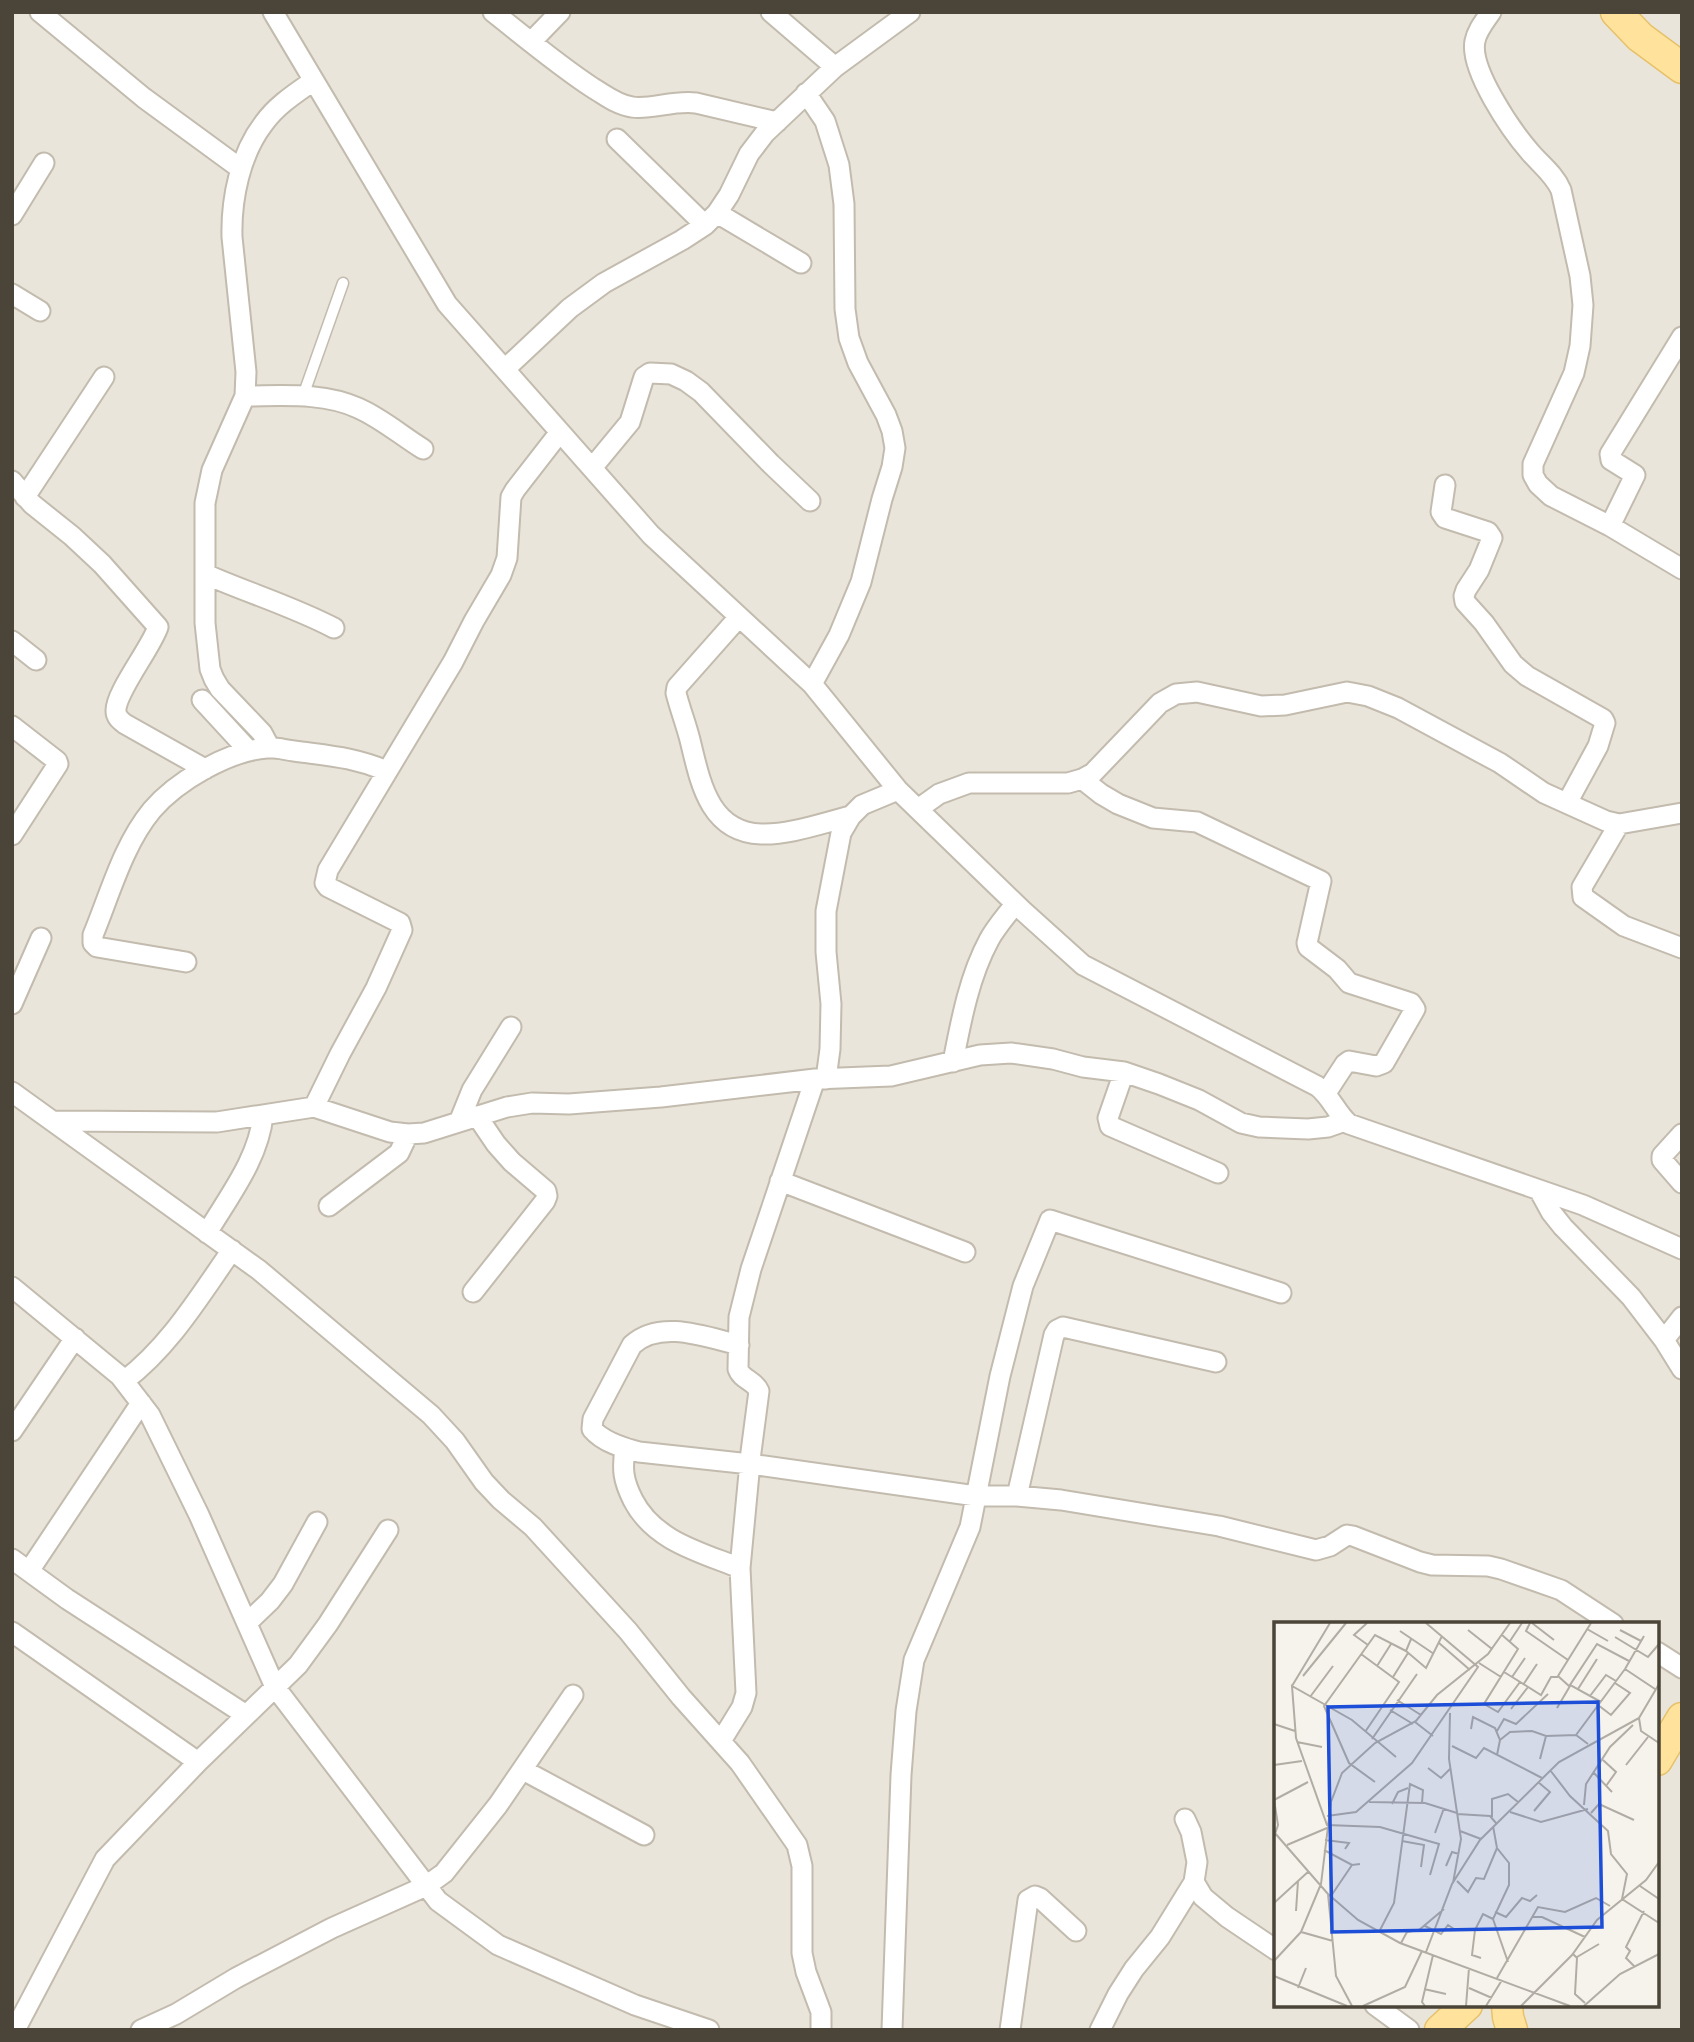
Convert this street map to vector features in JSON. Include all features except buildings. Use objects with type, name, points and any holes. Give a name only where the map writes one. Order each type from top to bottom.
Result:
[{"type":"main road","points":[[1616,12],[1640,37],[1682,68]]},
{"type":"main road","points":[[1659,1757],[1682,1718]]},
{"type":"main road","points":[[1440,2030],[1464,2007]]},
{"type":"main road","points":[[1507,2007],[1512,2030]]},
{"type":"street","points":[[40,12],[144,98],[242,169]]},
{"type":"street","points":[[273,12],[447,304],[651,535],[812,684],[898,790],[1015,904],[1083,965],[1317,1086],[1326,1093],[1340,1117],[1349,1124],[1583,1205],[1682,1249]]},
{"type":"street","points":[[493,12],[574,75],[614,101],[630,107],[644,108],[683,101],[777,122]]},
{"type":"street","points":[[531,42],[560,12]]},
{"type":"street","points":[[771,12],[835,67]]},
{"type":"street","points":[[505,369],[570,308],[604,283],[682,240],[711,219],[729,195],[749,154],[765,133],[835,67],[910,12]]},
{"type":"street","points":[[1491,12],[1476,34],[1474,57],[1479,71],[1511,125],[1562,190],[1580,276],[1583,305],[1580,346],[1574,373],[1533,464],[1533,475],[1551,496],[1610,526],[1682,569]]},
{"type":"street","points":[[270,748],[262,733],[220,689],[211,669],[205,623],[205,503],[212,470],[244,396],[246,372],[231,226],[231,214],[242,169],[251,142],[264,122],[282,104],[313,81]]},
{"type":"street","points":[[806,93],[825,121],[839,165],[845,204],[845,309],[849,338],[886,415],[895,448],[861,582],[839,635],[812,684]]},
{"type":"street","points":[[617,139],[711,219],[801,263]]},
{"type":"street","points":[[12,215],[44,163]]},
{"type":"street","points":[[12,294],[40,311]]},
{"type":"street","points":[[1610,526],[1635,475],[1611,460],[1610,454],[1682,337]]},
{"type":"street","points":[[592,468],[631,422],[644,377],[650,373],[671,374],[701,392],[810,501]]},
{"type":"street","points":[[25,497],[104,377]]},
{"type":"street","points":[[244,396],[327,398],[358,408],[423,449]]},
{"type":"street","points":[[314,1107],[376,988],[402,930],[400,923],[328,887],[325,883],[328,870],[453,662],[501,575],[507,558],[509,508],[515,490],[560,432]]},
{"type":"street","points":[[12,481],[25,497],[102,564],[158,627],[121,693],[116,706],[118,717],[125,724],[205,769]]},
{"type":"street","points":[[1445,485],[1442,516],[1491,535],[1486,555],[1466,590],[1465,602],[1484,623],[1513,664],[1527,676],[1603,719],[1605,723],[1598,746],[1567,803]]},
{"type":"street","points":[[205,575],[299,611],[334,628]]},
{"type":"street","points":[[739,617],[677,687],[676,693],[701,785],[716,814],[740,831],[759,834],[778,834],[850,816]]},
{"type":"street","points":[[12,641],[36,660]]},
{"type":"street","points":[[918,809],[939,794],[969,783],[1068,783],[1082,779],[1093,773],[1160,703],[1176,694],[1197,692],[1261,706],[1284,705],[1347,692],[1368,696],[1398,708],[1500,763],[1544,793],[1606,821],[1619,824],[1682,813]]},
{"type":"street","points":[[202,700],[249,751]]},
{"type":"street","points":[[12,726],[58,764],[12,835]]},
{"type":"street","points":[[186,962],[97,947],[93,943],[93,935],[129,846],[152,811],[180,783],[205,769],[249,751],[270,748],[348,757],[387,771]]},
{"type":"street","points":[[1082,779],[1118,804],[1153,818],[1197,822],[1321,881],[1308,947],[1337,969],[1349,983],[1411,1003],[1415,1009],[1384,1063],[1377,1066],[1349,1061],[1326,1093]]},
{"type":"street","points":[[721,1741],[742,1707],[746,1693],[740,1567],[759,1391],[758,1387],[739,1373],[739,1317],[745,1289],[780,1181],[821,1079],[830,1049],[831,1004],[826,952],[826,911],[841,833],[850,816],[862,805],[898,790]]},
{"type":"street","points":[[1619,824],[1582,887],[1583,897],[1624,926],[1682,948]]},
{"type":"street","points":[[953,1062],[960,1025],[975,974],[990,939],[1015,904]]},
{"type":"street","points":[[12,1004],[41,938]]},
{"type":"street","points":[[468,1119],[472,1090],[511,1027]]},
{"type":"street","points":[[54,1121],[217,1122],[314,1107],[390,1132],[424,1133],[508,1107],[532,1103],[569,1104],[662,1097],[821,1079],[891,1076],[980,1055],[1011,1053],[1124,1072],[1199,1100],[1241,1123],[1259,1127],[1308,1129],[1328,1127],[1345,1121]]},
{"type":"street","points":[[1124,1072],[1108,1118],[1110,1126],[1219,1173]]},
{"type":"street","points":[[14,1097],[54,1121],[232,1250],[431,1415],[455,1441],[484,1482],[542,1536],[628,1631],[681,1697],[740,1763],[797,1845],[802,1866],[802,1953],[821,2012],[821,2030]]},
{"type":"street","points":[[207,1233],[253,1154],[261,1132],[262,1115]]},
{"type":"street","points":[[468,1119],[545,1191],[547,1196],[473,1292]]},
{"type":"street","points":[[1682,1133],[1662,1156],[1662,1160],[1682,1183]]},
{"type":"street","points":[[329,1206],[399,1153],[408,1134]]},
{"type":"street","points":[[780,1181],[965,1252]]},
{"type":"street","points":[[1539,1190],[1563,1227],[1631,1297],[1664,1339],[1682,1369]]},
{"type":"street","points":[[892,2030],[901,1775],[906,1711],[914,1660],[970,1527],[999,1376],[1023,1286],[1050,1220],[1281,1293]]},
{"type":"street","points":[[124,1381],[157,1353],[183,1322],[232,1250]]},
{"type":"street","points":[[12,1287],[120,1376],[150,1415],[199,1515],[275,1687],[438,1901],[498,1945],[635,2005],[709,2030]]},
{"type":"street","points":[[1664,1339],[1682,1317]]},
{"type":"street","points":[[1017,1496],[1057,1330],[1063,1327],[1216,1362]]},
{"type":"street","points":[[739,1345],[692,1334],[659,1332],[641,1337],[632,1345],[591,1426],[598,1435],[639,1452],[750,1464],[975,1496],[1061,1500],[1219,1526],[1315,1550],[1330,1546],[1347,1535],[1353,1535],[1433,1565],[1489,1566],[1501,1569],[1561,1590],[1610,1622]]},
{"type":"street","points":[[12,1431],[75,1338]]},
{"type":"street","points":[[29,1571],[141,1403]]},
{"type":"street","points":[[625,1448],[622,1468],[626,1486],[639,1512],[649,1524],[662,1534],[691,1548],[740,1567]]},
{"type":"street","points":[[247,1623],[283,1584],[317,1522]]},
{"type":"street","points":[[15,2030],[105,1858],[198,1762],[298,1665],[388,1530]]},
{"type":"street","points":[[12,1559],[67,1599],[246,1715]]},
{"type":"street","points":[[12,1632],[198,1762]]},
{"type":"street","points":[[1659,1653],[1682,1668]]},
{"type":"street","points":[[141,2030],[176,2014],[236,1978],[332,1928],[426,1886],[444,1873],[523,1770],[573,1695]]},
{"type":"street","points":[[523,1770],[644,1835]]},
{"type":"street","points":[[1100,2030],[1123,1985],[1160,1937],[1195,1882],[1197,1862],[1191,1832],[1185,1819]]},
{"type":"street","points":[[1195,1882],[1203,1897],[1274,1950]]},
{"type":"street","points":[[1010,2030],[1028,1900],[1035,1896],[1040,1898],[1076,1931]]},
{"type":"street","points":[[1378,2007],[1409,2030]]},
{"type":"lane","points":[[303,396],[343,283]]},
{"type":"shaded area","points":[[12,12],[1682,12],[1682,2030],[12,2030]]}]
